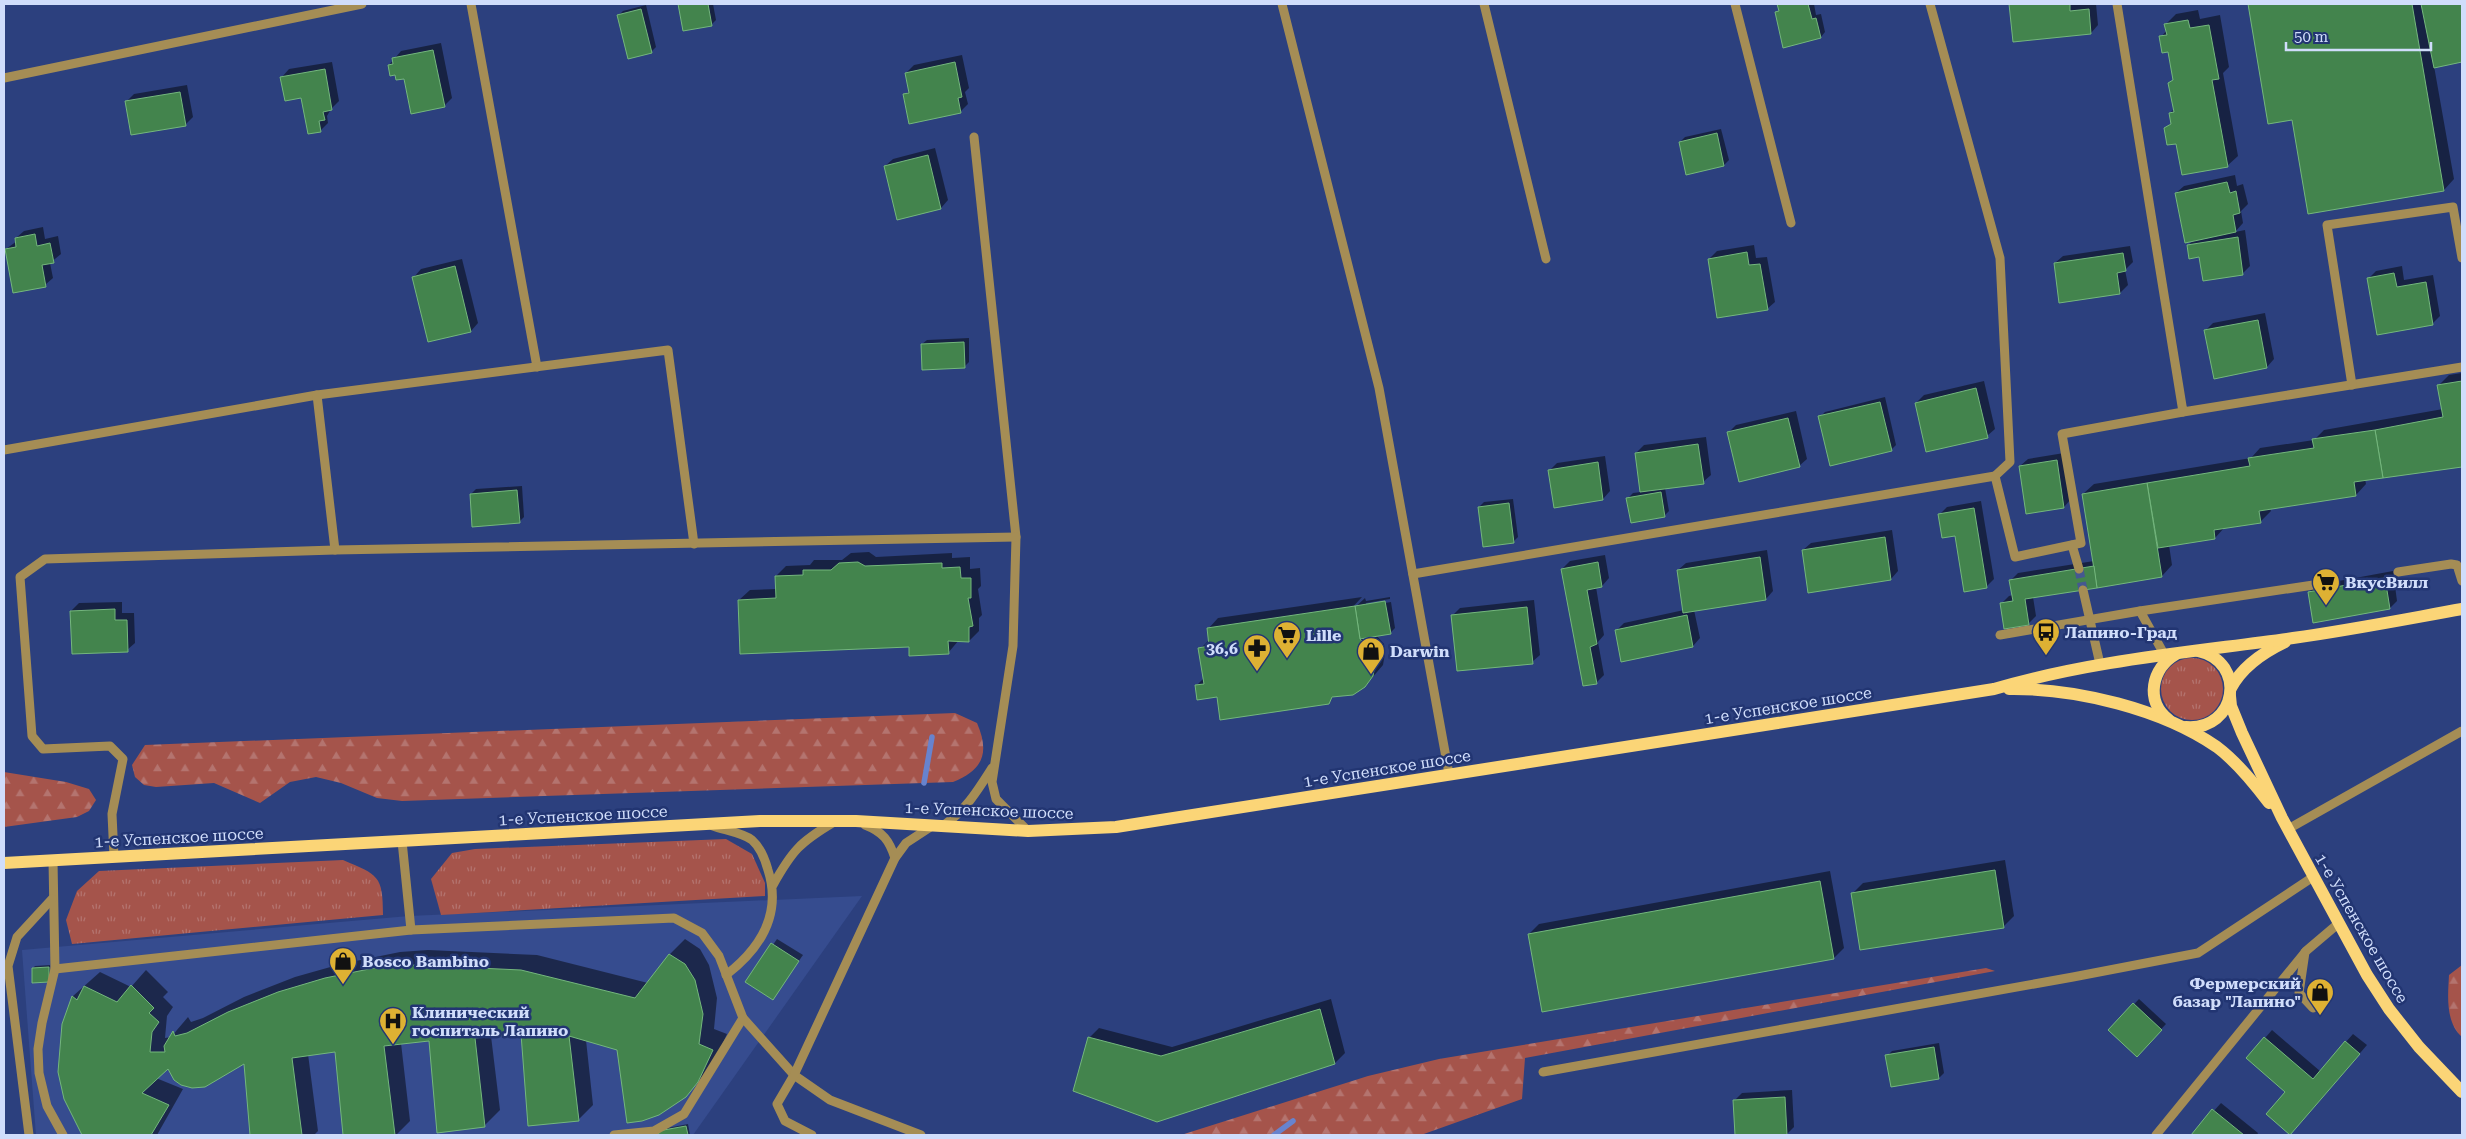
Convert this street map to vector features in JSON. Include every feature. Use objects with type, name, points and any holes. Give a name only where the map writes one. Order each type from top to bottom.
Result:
[{"type":"main road","name":"1-е Успенское шоссе","points":[[4,864],[760,821],[856,821],[1028,831],[1116,827],[1994,689],[2051,673],[2100,664],[2294,638],[2462,609]]},
{"type":"main road","name":"1-е Успенское шоссе","points":[[2294,638],[2277,646],[2256,660],[2240,675],[2231,692],[2225,710],[2208,724],[2193,728],[2175,724],[2157,705],[2154,683],[2164,662],[2187,651],[2206,653],[2219,661],[2228,673],[2231,692],[2232,706],[2242,733],[2285,823],[2367,975],[2389,1010],[2419,1047],[2462,1092]]},
{"type":"main road","name":"1-е Успенское шоссе","points":[[1994,689],[2047,690],[2086,697],[2130,708],[2175,724],[2201,737],[2226,755],[2252,782],[2285,823]]},
{"type":"street","points":[[4,78],[362,4]]},
{"type":"street","points":[[471,4],[537,367]]},
{"type":"street","points":[[1282,4],[1369,339],[1449,774]]},
{"type":"street","points":[[1484,4],[1546,259]]},
{"type":"street","points":[[1735,4],[1791,223]]},
{"type":"street","points":[[1413,574],[1995,476],[2010,462],[2000,258],[1930,4]]},
{"type":"street","points":[[2117,4],[2183,412]]},
{"type":"street","points":[[974,137],[1016,537],[1013,646],[992,782],[996,799],[1028,831]]},
{"type":"street","points":[[2352,385],[2327,225],[2453,207],[2462,258]]},
{"type":"street","points":[[4,450],[317,395],[668,350],[694,544]]},
{"type":"street","points":[[1995,476],[2015,557],[2081,543],[2062,434],[2183,412],[2462,367]]},
{"type":"street","points":[[317,395],[335,550]]},
{"type":"street","points":[[114,857],[112,814],[123,759],[110,746],[43,749],[32,736],[20,577],[45,559],[335,550],[1016,537]]},
{"type":"street","points":[[2072,545],[2079,569]]},
{"type":"street","points":[[2398,572],[2451,564],[2457,565],[2462,581]]},
{"type":"street","points":[[2000,635],[2089,619],[2320,584]]},
{"type":"street","points":[[2083,590],[2100,664]]},
{"type":"street","points":[[2140,611],[2164,654]]},
{"type":"street","points":[[2285,823],[2462,731]]},
{"type":"street","points":[[812,1135],[785,1121],[777,1104],[794,1075],[895,858],[906,843],[959,815],[994,766]]},
{"type":"street","points":[[773,885],[790,855],[812,835],[837,821]]},
{"type":"street","points":[[856,821],[878,830],[889,840],[895,858]]},
{"type":"street","points":[[708,824],[751,840],[763,854],[773,885],[772,909],[762,938],[747,959],[726,975]]},
{"type":"street","points":[[402,841],[411,930]]},
{"type":"street","points":[[53,862],[52,899],[55,969],[38,1049],[39,1073],[47,1106],[63,1135]]},
{"type":"street","points":[[1543,1072],[2073,978],[2198,953],[2313,877]]},
{"type":"street","points":[[29,1135],[8,966],[17,937],[52,899]]},
{"type":"street","points":[[55,969],[411,930],[674,918],[702,933],[719,956],[743,1018],[794,1075],[830,1100],[921,1135]]},
{"type":"street","points":[[2156,1135],[2306,951],[2339,922]]},
{"type":"street","points":[[2306,951],[2299,993],[2313,1008]]},
{"type":"street","points":[[614,1135],[654,1131],[684,1114],[743,1018]]},
{"type":"shaded area","name":"Клинический госпиталь Лапино","points":[[862,896],[693,1135],[36,1135],[22,950],[409,916]]},
{"type":"green space","points":[[2192,658],[2209,663],[2214,667],[2218,672],[2223,689],[2218,706],[2214,711],[2209,715],[2192,720],[2175,715],[2170,711],[2166,706],[2161,689],[2166,672],[2170,667],[2175,663]]},
{"type":"green space","points":[[955,713],[977,723],[983,743],[983,752],[977,766],[971,772],[953,782],[402,801],[377,798],[341,783],[316,777],[290,782],[260,803],[214,783],[156,787],[144,785],[135,777],[132,765],[145,745]]},
{"type":"green space","points":[[4,772],[66,782],[89,789],[96,800],[89,811],[77,817],[4,827]]},
{"type":"green space","points":[[726,839],[752,854],[765,883],[765,896],[441,915],[431,879],[452,853],[475,849]]},
{"type":"green space","points":[[343,860],[364,869],[376,878],[382,892],[383,915],[72,944],[66,920],[77,891],[99,871]]},
{"type":"green space","points":[[2462,965],[2462,1037],[2450,1016],[2448,999],[2449,975]]},
{"type":"green space","points":[[1986,968],[1995,971],[1525,1058],[1522,1099],[1421,1135],[1181,1135],[1368,1076],[1439,1059]]},
{"type":"building","points":[[678,4],[708,4],[712,26],[683,31]]},
{"type":"building","points":[[1777,4],[1808,4],[1812,19],[1816,18],[1821,38],[1783,48],[1775,12],[1779,11]]},
{"type":"building","points":[[2009,4],[2070,4],[2070,11],[2089,9],[2091,34],[2013,42]]},
{"type":"building","points":[[2248,4],[2412,4],[2444,191],[2308,214],[2292,120],[2268,124]]},
{"type":"building","points":[[2421,4],[2462,4],[2462,62],[2434,68]]},
{"type":"building","points":[[641,9],[652,53],[628,59],[617,15]]},
{"type":"building","points":[[2188,20],[2190,28],[2209,25],[2219,79],[2212,80],[2228,167],[2182,175],[2176,144],[2167,145],[2164,128],[2171,124],[2169,113],[2174,112],[2168,83],[2173,80],[2168,52],[2162,53],[2159,36],[2167,35],[2164,24]]},
{"type":"building","points":[[433,50],[445,107],[411,114],[404,79],[396,80],[395,75],[390,76],[388,65],[393,64],[392,58]]},
{"type":"building","points":[[955,62],[962,97],[958,98],[961,113],[909,124],[903,94],[909,93],[905,73]]},
{"type":"building","points":[[325,69],[332,110],[323,112],[325,120],[319,121],[321,132],[308,134],[301,98],[285,101],[280,77]]},
{"type":"building","points":[[180,92],[186,126],[131,135],[125,101]]},
{"type":"building","points":[[1717,133],[1724,166],[1686,175],[1679,142]]},
{"type":"building","points":[[928,155],[941,209],[897,220],[884,166]]},
{"type":"building","points":[[2227,182],[2230,193],[2236,191],[2240,213],[2233,215],[2236,232],[2185,243],[2175,193]]},
{"type":"building","points":[[35,234],[37,246],[50,243],[54,263],[42,265],[46,287],[13,293],[5,249],[16,247],[15,238]]},
{"type":"building","points":[[2238,237],[2243,275],[2203,281],[2199,257],[2189,259],[2187,245]]},
{"type":"building","points":[[1747,252],[1749,265],[1760,264],[1768,310],[1717,318],[1708,259]]},
{"type":"building","points":[[2123,253],[2126,271],[2117,273],[2120,294],[2059,303],[2054,263]]},
{"type":"building","points":[[455,266],[471,332],[428,342],[412,277]]},
{"type":"building","points":[[2394,273],[2397,287],[2426,282],[2433,325],[2377,335],[2367,278]]},
{"type":"building","points":[[2258,320],[2267,368],[2214,379],[2204,330]]},
{"type":"building","points":[[964,342],[965,368],[922,370],[921,344]]},
{"type":"building","points":[[2462,381],[2462,467],[2383,478],[2375,430],[2443,417],[2437,385]]},
{"type":"building","points":[[1976,388],[1988,438],[1926,452],[1915,403]]},
{"type":"building","points":[[1880,402],[1892,451],[1830,466],[1818,416]]},
{"type":"building","points":[[1788,418],[1800,467],[1739,482],[1727,432]]},
{"type":"building","points":[[2375,430],[2383,478],[2354,482],[2356,496],[2259,511],[2261,523],[2214,530],[2215,539],[2158,548],[2147,483],[2250,466],[2248,458],[2314,448],[2312,439]]},
{"type":"building","points":[[1698,444],[1704,484],[1640,492],[1635,453]]},
{"type":"building","points":[[2057,460],[2064,508],[2026,514],[2019,466]]},
{"type":"building","points":[[1598,462],[1603,500],[1554,508],[1548,470]]},
{"type":"building","points":[[2147,483],[2162,577],[2097,588],[2082,494]]},
{"type":"building","points":[[517,490],[520,523],[472,527],[470,494]]},
{"type":"building","points":[[1661,492],[1665,517],[1631,523],[1626,498]]},
{"type":"building","points":[[1509,503],[1514,543],[1483,547],[1478,507]]},
{"type":"building","points":[[1974,508],[1987,588],[1964,592],[1955,536],[1942,538],[1938,514]]},
{"type":"building","points":[[1885,537],[1891,580],[1808,593],[1802,550]]},
{"type":"building","points":[[1760,557],[1766,600],[1683,613],[1677,570]]},
{"type":"building","points":[[858,562],[865,566],[942,563],[942,568],[960,567],[961,578],[971,578],[971,598],[968,598],[973,626],[969,627],[969,642],[948,641],[949,654],[909,656],[909,647],[740,654],[738,600],[776,598],[775,576],[803,575],[803,570],[831,570],[839,563]]},
{"type":"building","points":[[1598,562],[1602,587],[1587,590],[1597,644],[1590,647],[1597,684],[1583,686],[1561,569]]},
{"type":"building","points":[[2094,566],[2097,588],[2025,599],[2029,625],[2004,629],[2000,603],[2013,601],[2009,580]]},
{"type":"building","points":[[2385,578],[2390,609],[2313,623],[2308,592]]},
{"type":"building","points":[[1385,601],[1391,634],[1360,639],[1355,606]]},
{"type":"building","name":"Lille","points":[[1355,606],[1360,639],[1374,655],[1375,664],[1373,676],[1365,687],[1353,695],[1332,697],[1329,704],[1220,720],[1217,697],[1197,700],[1195,685],[1204,684],[1198,648],[1209,646],[1207,628]]},
{"type":"building","points":[[1527,607],[1533,664],[1457,671],[1451,615]]},
{"type":"building","points":[[115,609],[115,620],[127,620],[128,652],[72,654],[70,611]]},
{"type":"building","points":[[1687,615],[1693,647],[1621,662],[1615,630]]},
{"type":"building","points":[[1995,870],[2004,928],[1860,950],[1851,893]]},
{"type":"building","points":[[1820,881],[1834,959],[1542,1012],[1528,934]]},
{"type":"building","points":[[771,943],[799,961],[773,1000],[745,982]]},
{"type":"building","points":[[669,954],[685,964],[695,980],[703,1014],[699,1044],[713,1050],[698,1082],[686,1097],[659,1115],[642,1121],[627,1123],[617,1050],[569,1036],[579,1121],[528,1126],[521,1034],[475,1038],[485,1127],[437,1133],[429,1041],[384,1046],[395,1135],[343,1135],[335,1052],[292,1058],[302,1135],[250,1135],[244,1064],[205,1087],[192,1088],[181,1085],[174,1080],[168,1069],[142,1093],[169,1105],[151,1135],[82,1135],[64,1099],[58,1072],[62,1024],[72,996],[77,1000],[84,986],[117,1002],[131,985],[154,1008],[149,1013],[159,1022],[152,1032],[150,1052],[165,1052],[164,1046],[173,1031],[175,1036],[187,1033],[228,1012],[278,992],[325,978],[384,966],[412,965],[521,970],[635,998]]},
{"type":"building","points":[[49,967],[49,982],[32,983],[32,968]]},
{"type":"building","points":[[2133,1003],[2162,1030],[2137,1057],[2108,1030]]},
{"type":"building","points":[[1320,1009],[1335,1064],[1157,1122],[1073,1091],[1088,1037],[1161,1056]]},
{"type":"building","points":[[2264,1037],[2313,1079],[2345,1041],[2360,1054],[2290,1135],[2266,1114],[2285,1092],[2246,1058]]},
{"type":"building","points":[[1934,1047],[1939,1079],[1891,1087],[1885,1055]]},
{"type":"building","points":[[1785,1097],[1787,1135],[1735,1135],[1733,1100]]},
{"type":"building","points":[[2212,1109],[2244,1135],[2191,1135]]},
{"type":"building","points":[[686,1126],[688,1135],[659,1135],[658,1131]]},
{"type":"waterway","points":[[924,783],[932,737]]},
{"type":"waterway","points":[[1274,1135],[1293,1121]]},
{"type":"tunnel","points":[[2079,569],[2083,590]]},
{"type":"place","name":"ВкусВилл","points":[[2326,606]]},
{"type":"place","name":"Лапино-Град","points":[[2046,656]]},
{"type":"place","name":"Lille","points":[[1287,659]]},
{"type":"place","name":"36,6","points":[[1257,672]]},
{"type":"place","name":"Darwin","points":[[1371,675]]},
{"type":"place","name":"Bosco Bambino","points":[[343,985]]},
{"type":"place","name":"Фермерский базар \"Лапино\"","points":[[2320,1016]]},
{"type":"place","name":"Клинический госпиталь Лапино","points":[[393,1045]]}]
